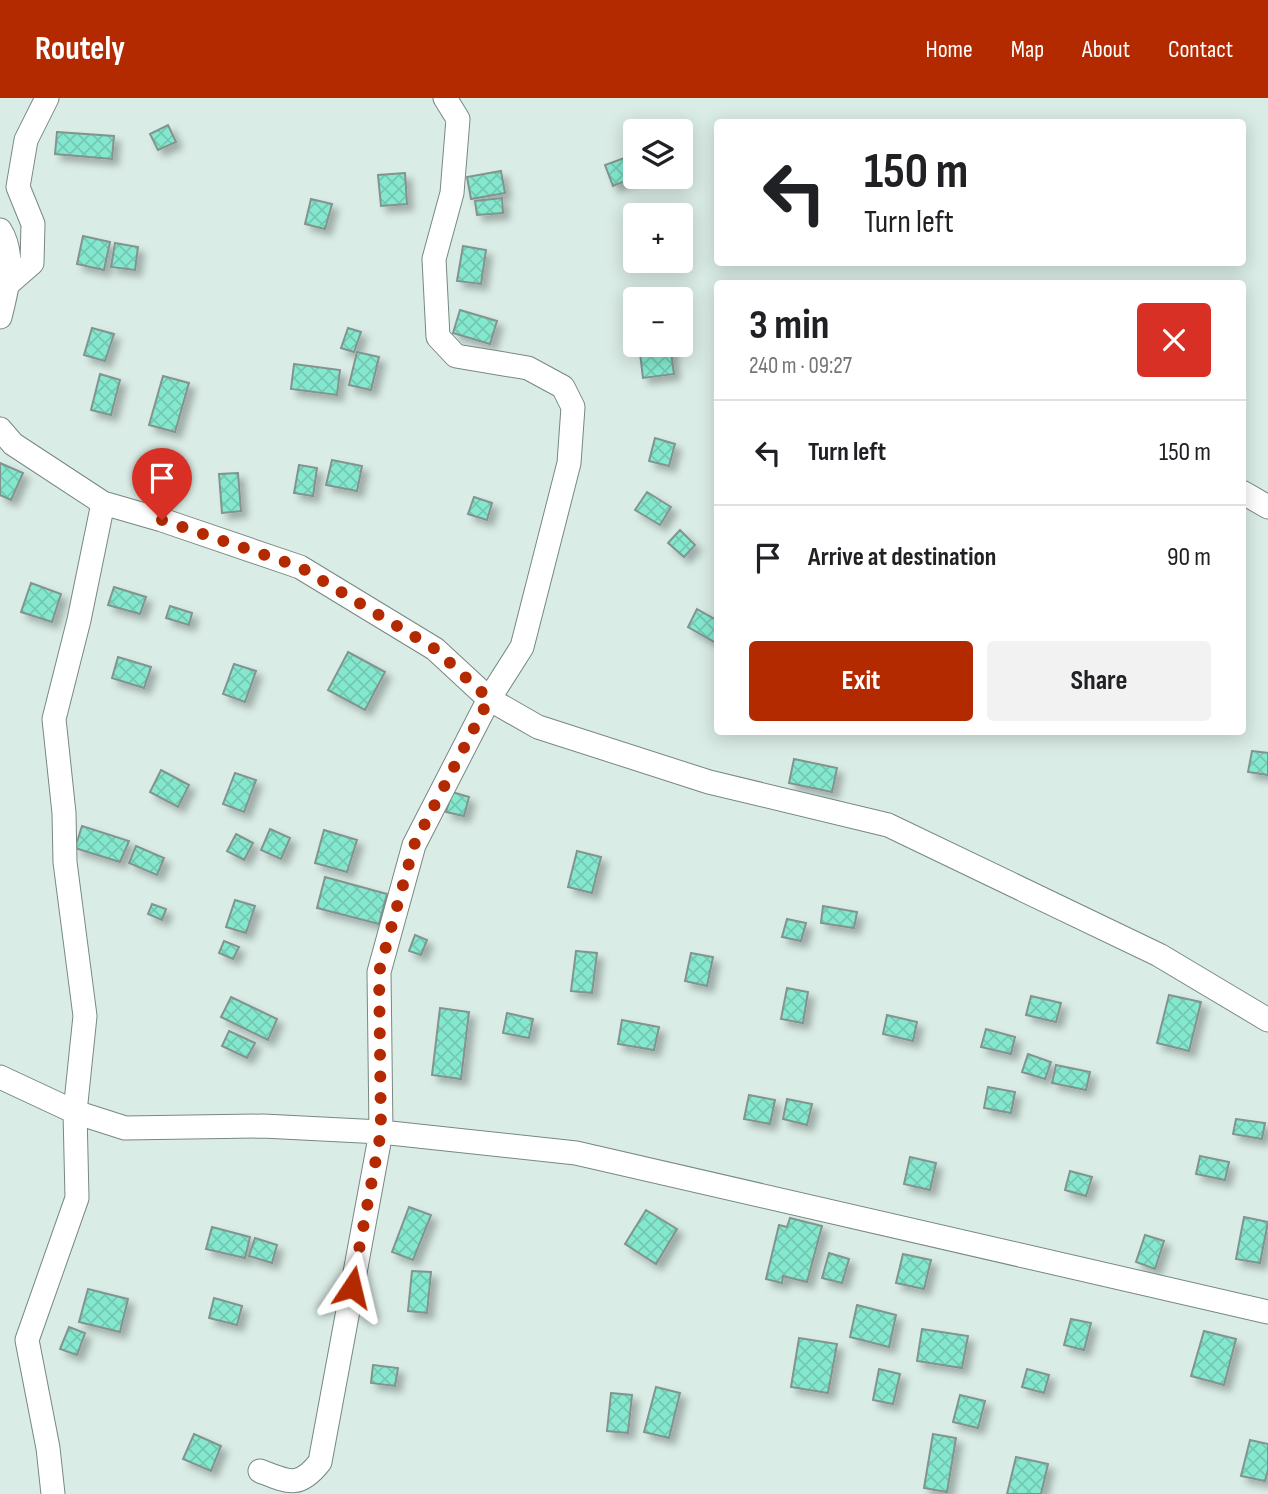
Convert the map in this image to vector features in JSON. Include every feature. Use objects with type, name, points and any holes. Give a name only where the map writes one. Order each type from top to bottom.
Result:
[{"type":"street","points":[[9,283],[32,263],[33,224],[18,187],[26,140],[47,98]]},
{"type":"street","points":[[260,1471],[287,1482],[308,1476],[320,1462],[381,1132],[379,972],[414,845],[489,699],[522,647],[569,463],[573,407],[563,387],[528,368],[456,356],[438,337],[434,260],[452,193],[458,119],[445,98]]},
{"type":"street","points":[[0,230],[6,239],[9,283],[0,317]]},
{"type":"street","points":[[0,429],[13,444],[103,503],[300,567],[435,649],[489,699],[538,727],[709,782],[888,825],[1159,955],[1268,1020]]},
{"type":"street","points":[[1246,494],[1268,507]]},
{"type":"street","points":[[53,1494],[48,1448],[27,1340],[77,1198],[75,1112],[85,1016],[65,862],[64,813],[54,719],[79,620],[103,503]]},
{"type":"street","points":[[0,1077],[75,1112],[125,1128],[263,1126],[381,1132],[576,1153],[1268,1312]]},
{"type":"building","points":[[168,125],[176,142],[158,150],[150,134]]},
{"type":"building","points":[[57,132],[114,136],[112,159],[55,154]]},
{"type":"building","points":[[623,158],[623,182],[613,186],[605,165]]},
{"type":"building","points":[[501,171],[505,193],[471,199],[467,177]]},
{"type":"building","points":[[405,173],[407,204],[381,206],[378,175]]},
{"type":"building","points":[[502,198],[503,213],[477,215],[475,201]]},
{"type":"building","points":[[311,199],[332,204],[325,229],[305,224]]},
{"type":"building","points":[[83,236],[110,242],[104,270],[77,264]]},
{"type":"building","points":[[115,243],[138,247],[135,270],[111,267]]},
{"type":"building","points":[[463,246],[486,250],[481,284],[457,281]]},
{"type":"building","points":[[460,310],[497,321],[490,344],[453,333]]},
{"type":"building","points":[[92,328],[114,334],[105,361],[84,355]]},
{"type":"building","points":[[348,328],[361,332],[354,352],[341,348]]},
{"type":"building","points":[[357,352],[379,357],[371,390],[349,385]]},
{"type":"building","points":[[640,357],[672,357],[674,374],[643,378]]},
{"type":"building","points":[[294,364],[340,370],[337,395],[291,389]]},
{"type":"building","points":[[100,374],[120,380],[111,415],[91,410]]},
{"type":"building","points":[[163,376],[189,383],[175,432],[149,425]]},
{"type":"building","points":[[655,438],[675,444],[669,466],[649,461]]},
{"type":"building","points":[[332,460],[362,466],[357,491],[326,485]]},
{"type":"building","points":[[0,463],[23,473],[11,500],[0,495]]},
{"type":"building","points":[[299,465],[317,468],[313,496],[294,493]]},
{"type":"building","points":[[238,473],[241,511],[222,513],[219,474]]},
{"type":"building","points":[[647,492],[671,507],[660,525],[635,510]]},
{"type":"building","points":[[474,497],[492,503],[487,520],[468,514]]},
{"type":"building","points":[[680,530],[695,545],[684,557],[668,543]]},
{"type":"building","points":[[31,583],[61,594],[52,622],[21,612]]},
{"type":"building","points":[[114,587],[146,597],[140,614],[108,605]]},
{"type":"building","points":[[170,606],[192,613],[189,625],[166,618]]},
{"type":"building","points":[[697,609],[714,619],[714,642],[688,627]]},
{"type":"building","points":[[348,652],[385,672],[365,710],[328,690]]},
{"type":"building","points":[[118,657],[151,667],[144,688],[112,678]]},
{"type":"building","points":[[234,664],[256,671],[245,702],[223,694]]},
{"type":"building","points":[[1252,751],[1268,753],[1268,775],[1248,772]]},
{"type":"building","points":[[794,759],[837,768],[832,792],[789,783]]},
{"type":"building","points":[[161,770],[189,785],[178,807],[150,792]]},
{"type":"building","points":[[235,773],[256,780],[244,812],[223,804]]},
{"type":"building","points":[[452,792],[469,797],[464,816],[446,812]]},
{"type":"building","points":[[82,826],[129,841],[120,862],[75,848]]},
{"type":"building","points":[[270,829],[290,838],[281,859],[261,850]]},
{"type":"building","points":[[324,830],[357,840],[347,872],[315,863]]},
{"type":"building","points":[[236,834],[253,843],[244,860],[227,851]]},
{"type":"building","points":[[136,846],[164,858],[157,875],[129,863]]},
{"type":"building","points":[[577,851],[601,857],[592,893],[568,887]]},
{"type":"building","points":[[325,877],[387,894],[379,924],[317,908]]},
{"type":"building","points":[[235,900],[255,906],[246,933],[226,927]]},
{"type":"building","points":[[152,904],[166,909],[162,920],[148,914]]},
{"type":"building","points":[[823,906],[857,912],[854,928],[821,923]]},
{"type":"building","points":[[787,919],[806,923],[801,941],[782,937]]},
{"type":"building","points":[[415,935],[427,940],[421,955],[409,951]]},
{"type":"building","points":[[224,941],[239,947],[233,959],[219,953]]},
{"type":"building","points":[[576,951],[597,953],[592,993],[571,991]]},
{"type":"building","points":[[691,953],[713,957],[707,986],[685,981]]},
{"type":"building","points":[[787,988],[808,992],[803,1023],[781,1019]]},
{"type":"building","points":[[1169,995],[1201,1002],[1189,1051],[1157,1043]]},
{"type":"building","points":[[1031,996],[1061,1003],[1056,1022],[1026,1015]]},
{"type":"building","points":[[231,997],[277,1019],[268,1040],[221,1017]]},
{"type":"building","points":[[440,1008],[469,1012],[461,1079],[432,1075]]},
{"type":"building","points":[[507,1013],[533,1019],[529,1038],[503,1033]]},
{"type":"building","points":[[887,1015],[917,1022],[913,1041],[883,1034]]},
{"type":"building","points":[[622,1020],[659,1027],[654,1050],[618,1044]]},
{"type":"building","points":[[986,1029],[1015,1037],[1011,1054],[981,1047]]},
{"type":"building","points":[[229,1031],[255,1043],[247,1058],[222,1046]]},
{"type":"building","points":[[1028,1054],[1051,1062],[1045,1079],[1022,1072]]},
{"type":"building","points":[[1056,1065],[1090,1072],[1086,1090],[1052,1083]]},
{"type":"building","points":[[988,1087],[1015,1092],[1011,1113],[984,1108]]},
{"type":"building","points":[[749,1095],[775,1100],[770,1124],[744,1119]]},
{"type":"building","points":[[787,1099],[812,1104],[807,1125],[783,1119]]},
{"type":"building","points":[[1236,1119],[1265,1123],[1262,1139],[1233,1134]]},
{"type":"building","points":[[1200,1156],[1229,1162],[1225,1180],[1196,1174]]},
{"type":"building","points":[[910,1157],[936,1163],[930,1190],[904,1184]]},
{"type":"building","points":[[1070,1171],[1092,1177],[1086,1196],[1065,1190]]},
{"type":"building","points":[[409,1207],[431,1215],[413,1260],[392,1252]]},
{"type":"building","points":[[646,1210],[677,1229],[656,1264],[625,1244]]},
{"type":"building","points":[[1244,1217],[1268,1222],[1260,1263],[1236,1259]]},
{"type":"building","points":[[790,1218],[822,1226],[807,1282],[783,1276],[782,1283],[766,1279],[779,1225],[787,1227]]},
{"type":"building","points":[[212,1227],[250,1237],[245,1258],[206,1249]]},
{"type":"building","points":[[1145,1235],[1164,1241],[1155,1269],[1136,1262]]},
{"type":"building","points":[[255,1238],[277,1245],[272,1263],[249,1256]]},
{"type":"building","points":[[829,1253],[849,1259],[842,1283],[822,1278]]},
{"type":"building","points":[[903,1254],[931,1260],[924,1289],[896,1283]]},
{"type":"building","points":[[412,1271],[431,1272],[427,1313],[408,1311]]},
{"type":"building","points":[[88,1289],[128,1299],[120,1332],[79,1322]]},
{"type":"building","points":[[214,1298],[242,1306],[237,1325],[209,1318]]},
{"type":"building","points":[[857,1305],[896,1315],[889,1347],[850,1337]]},
{"type":"building","points":[[1071,1319],[1091,1323],[1084,1350],[1064,1345]]},
{"type":"building","points":[[69,1327],[85,1333],[77,1355],[60,1349]]},
{"type":"building","points":[[922,1329],[968,1336],[962,1368],[917,1361]]},
{"type":"building","points":[[1204,1331],[1236,1339],[1224,1385],[1191,1376]]},
{"type":"building","points":[[799,1338],[837,1344],[828,1393],[791,1387]]},
{"type":"building","points":[[373,1365],[398,1368],[395,1386],[371,1383]]},
{"type":"building","points":[[879,1369],[900,1374],[893,1404],[873,1400]]},
{"type":"building","points":[[1027,1369],[1049,1375],[1044,1393],[1022,1387]]},
{"type":"building","points":[[656,1387],[680,1393],[669,1438],[644,1432]]},
{"type":"building","points":[[611,1393],[632,1395],[628,1433],[607,1431]]},
{"type":"building","points":[[960,1395],[985,1401],[978,1428],[953,1422]]},
{"type":"building","points":[[194,1434],[221,1446],[211,1471],[183,1459]]},
{"type":"building","points":[[933,1434],[956,1438],[947,1492],[924,1488]]},
{"type":"building","points":[[1250,1440],[1268,1444],[1268,1470],[1265,1481],[1241,1476]]},
{"type":"building","points":[[1016,1457],[1048,1464],[1041,1494],[1007,1494]]},
{"type":"route","points":[[162,520],[300,567],[435,649],[489,699],[414,845],[379,972],[381,1132],[352,1287]]}]
